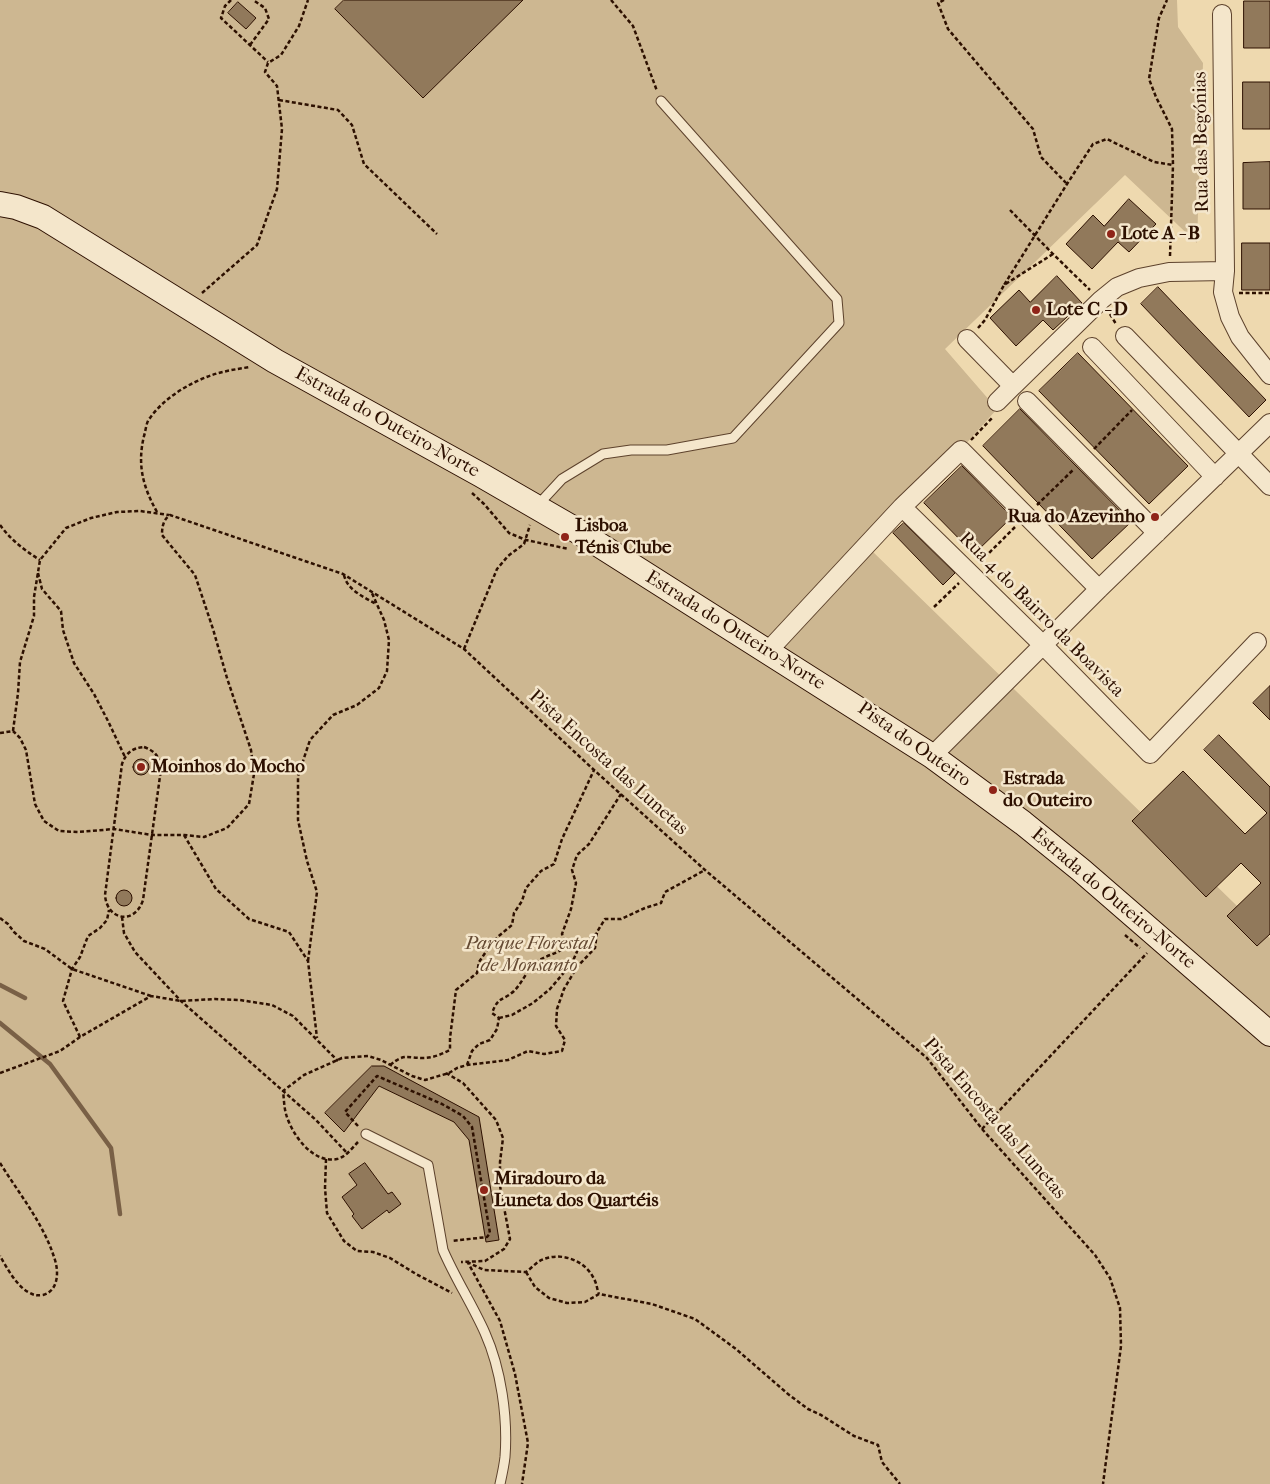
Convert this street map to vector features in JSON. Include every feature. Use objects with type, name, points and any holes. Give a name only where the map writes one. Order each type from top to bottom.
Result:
[{"type":"street","name":"Rua das Begónias","points":[[1222,14],[1224,292],[1230,317],[1240,337],[1270,375]]},
{"type":"street","name":"Estrada do Outeiro-Norte","points":[[0,204],[16,207],[43,217],[275,361],[571,527],[932,756],[1023,822],[1270,1034]]},
{"type":"street","points":[[997,402],[1116,287],[1139,278],[1169,272],[1225,271]]},
{"type":"street","points":[[1125,336],[1270,486]]},
{"type":"street","points":[[967,339],[1014,386]]},
{"type":"street","points":[[1092,347],[1215,477]]},
{"type":"street","points":[[1027,401],[1157,533]]},
{"type":"street","points":[[932,756],[1098,589],[1270,423]]},
{"type":"street","points":[[768,651],[902,507],[961,450],[1098,589]]},
{"type":"street","name":"Rua 4 do Bairro da Boavista","points":[[902,507],[1043,645],[1150,754],[1257,642]]},
{"type":"lane","points":[[537,507],[562,479],[603,454],[631,450],[667,450],[733,438],[839,323],[837,299],[661,101]]},
{"type":"lane","points":[[366,1134],[428,1165],[442,1242],[448,1262],[485,1334],[499,1375],[505,1433],[505,1458],[500,1484]]},
{"type":"path","points":[[226,0],[221,18],[268,63]]},
{"type":"path","points":[[225,6],[231,0]]},
{"type":"path","points":[[250,45],[269,19],[265,8],[253,0]]},
{"type":"path","points":[[188,306],[257,245],[276,189],[282,129],[277,86],[265,72],[268,63],[281,54],[299,26],[308,0]]},
{"type":"path","points":[[611,0],[633,26],[661,101]]},
{"type":"path","points":[[944,0],[938,3],[948,29],[1033,129],[1041,157],[1067,184]]},
{"type":"path","points":[[1167,0],[1159,18],[1149,79],[1172,129],[1173,165],[1169,272]]},
{"type":"path","points":[[279,100],[338,110],[352,125],[364,164],[437,234]]},
{"type":"path","points":[[967,339],[985,320],[1034,235],[1093,144],[1107,139],[1154,162],[1173,165]]},
{"type":"path","points":[[1010,210],[1101,300],[1125,336]]},
{"type":"path","points":[[1004,285],[1053,254]]},
{"type":"path","points":[[1224,292],[1270,293]]},
{"type":"path","points":[[158,513],[148,496],[141,475],[141,448],[148,419],[169,398],[212,375],[275,361]]},
{"type":"path","points":[[961,450],[1002,408],[997,402]]},
{"type":"path","name":"Pista Encosta das Lunetas","points":[[40,560],[66,528],[91,518],[117,512],[140,511],[170,515],[343,574],[464,650],[705,870],[927,1058],[982,1129],[1095,1255],[1110,1278],[1120,1308],[1121,1346],[1103,1484]]},
{"type":"path","points":[[0,732],[13,731],[20,738],[26,750],[35,804],[44,821],[59,831],[78,832],[114,829],[152,835],[184,834],[204,837],[227,828],[249,804],[254,774],[251,750],[195,575],[162,535],[162,528],[170,515]]},
{"type":"path","points":[[0,525],[23,549],[40,560],[34,598],[34,616],[20,662],[13,731]]},
{"type":"path","points":[[464,650],[497,569],[508,556],[524,544],[526,540],[571,550]]},
{"type":"path","points":[[38,571],[42,589],[61,612],[63,630],[74,663],[94,694],[125,757]]},
{"type":"path","points":[[343,574],[345,582],[358,594],[377,605]]},
{"type":"path","points":[[317,1038],[308,961],[318,892],[307,861],[298,820],[298,776],[310,740],[333,715],[357,705],[379,688],[387,671],[389,640],[384,620],[371,591]]},
{"type":"path","points":[[144,747],[157,755],[160,761],[160,769],[144,900],[136,913],[122,917],[109,909],[105,895],[122,764],[125,757],[130,751],[144,747]]},
{"type":"path","points":[[390,1064],[399,1058],[407,1056],[425,1058],[450,1050],[456,990],[477,973],[478,962],[494,940],[512,925],[514,913],[522,901],[526,888],[541,871],[554,864],[562,839],[594,770]]},
{"type":"path","points":[[621,794],[589,844],[576,855],[572,870],[576,883],[562,934],[565,943],[563,949],[556,954],[539,960],[529,969],[512,993],[496,1002],[492,1013],[499,1018],[512,1015],[550,989],[572,963],[580,947],[597,932],[605,919],[621,919],[661,903],[665,892],[705,870]]},
{"type":"path","points":[[184,834],[216,889],[249,919],[289,932],[308,961]]},
{"type":"path","points":[[80,1037],[63,1001],[72,969],[80,957],[88,936],[100,928],[107,920],[109,909]]},
{"type":"path","points":[[122,917],[124,933],[135,952],[182,1001],[282,1092],[316,1120],[347,1153]]},
{"type":"path","points":[[0,918],[24,941],[45,949],[72,969],[151,996],[182,1001],[215,998],[272,1005],[293,1016],[338,1061]]},
{"type":"path","points":[[982,1129],[1147,953],[1120,930]]},
{"type":"path","points":[[282,1092],[304,1075],[342,1058],[368,1056],[425,1080],[467,1065],[508,1060],[528,1050],[544,1054],[562,1050],[565,1040],[556,1026],[557,1009],[564,989],[577,967],[595,948],[597,932]]},
{"type":"path","points":[[0,1073],[60,1051],[80,1037],[151,996]]},
{"type":"path","points":[[467,1065],[472,1052],[479,1044],[490,1040],[498,1029],[499,1018]]},
{"type":"path","points":[[446,1074],[463,1083],[496,1120],[503,1138],[500,1186],[510,1239],[504,1249],[485,1261],[467,1261],[484,1270],[526,1272],[538,1262],[554,1256],[570,1258],[584,1266],[594,1279],[598,1294]]},
{"type":"path","points":[[282,1092],[286,1115],[294,1133],[314,1154],[326,1159],[337,1159],[347,1153],[366,1134],[345,1112],[377,1076],[442,1104],[463,1116],[472,1127],[490,1233],[487,1237],[442,1242]]},
{"type":"path","points":[[326,1159],[325,1188],[327,1213],[344,1241],[357,1252],[373,1252],[390,1258],[454,1294],[465,1294]]},
{"type":"path","points":[[0,1164],[39,1222],[56,1261],[56,1283],[52,1290],[44,1294],[34,1295],[17,1281],[0,1256]]},
{"type":"path","points":[[526,1272],[534,1286],[549,1298],[567,1303],[585,1302],[598,1294],[652,1304],[695,1319],[736,1349],[808,1409],[854,1436],[878,1445],[882,1462],[900,1484]]},
{"type":"green space","name":"Parque Florestal de Monsanto","points":[[0,0],[1177,0],[1178,27],[1203,63],[1197,243],[1125,175],[945,349],[997,409],[871,550],[1270,938],[1270,1484],[0,1484]]},
{"type":"building","points":[[344,0],[523,0],[423,98],[335,9]]},
{"type":"building","points":[[1244,1],[1270,1],[1270,48],[1244,48]]},
{"type":"building","points":[[238,2],[256,18],[246,29],[228,13]]},
{"type":"building","points":[[1243,82],[1270,82],[1270,129],[1243,129]]},
{"type":"building","points":[[1270,162],[1270,209],[1243,209],[1243,163]]},
{"type":"building","name":"Lote A - B","points":[[1129,199],[1156,224],[1129,252],[1118,242],[1092,269],[1066,244],[1093,215],[1104,226]]},
{"type":"building","points":[[1242,243],[1270,243],[1270,290],[1242,290]]},
{"type":"building","name":"Lote C - D","points":[[1057,276],[1082,303],[1053,330],[1043,320],[1016,346],[990,318],[1019,290],[1030,302]]},
{"type":"building","points":[[1158,287],[1266,400],[1249,417],[1141,304]]},
{"type":"building","points":[[1078,353],[1188,466],[1149,504],[1039,391]]},
{"type":"building","points":[[1020,409],[1131,522],[1092,559],[983,446]]},
{"type":"building","points":[[962,466],[1012,517],[974,554],[924,503]]},
{"type":"building","points":[[904,523],[955,573],[943,585],[893,533]]},
{"type":"building","points":[[1270,686],[1270,720],[1253,703]]},
{"type":"building","points":[[1219,735],[1270,787],[1270,934],[1257,946],[1227,916],[1261,883],[1241,863],[1206,897],[1132,821],[1183,771],[1245,834],[1267,813],[1204,750]]},
{"type":"building","name":"Moinhos do Mocho","points":[[141,759],[149,767],[141,775],[133,767]]},
{"type":"building","points":[[124,890],[132,898],[124,906],[116,898]]},
{"type":"building","name":"Miradouro da Luneta dos Quartéis","points":[[372,1066],[384,1066],[479,1117],[499,1240],[486,1242],[469,1140],[454,1122],[379,1086],[344,1132],[325,1113]]},
{"type":"building","points":[[365,1163],[388,1194],[392,1192],[401,1204],[389,1213],[387,1210],[362,1229],[352,1216],[354,1214],[342,1197],[357,1185],[349,1174]]},
{"type":"waterway","points":[[0,985],[25,998]]},
{"type":"waterway","points":[[0,1023],[50,1064],[111,1148],[120,1214]]},
{"type":"place","name":"Lote A - B","points":[[1111,234]]},
{"type":"place","name":"Lote C - D","points":[[1036,310]]},
{"type":"place","name":"Rua do Azevinho","points":[[1155,517]]},
{"type":"place","name":"Lisboa Ténis Clube","points":[[565,537]]},
{"type":"place","name":"Moinhos do Mocho","points":[[141,767]]},
{"type":"place","name":"Estrada do Outeiro","points":[[993,790]]},
{"type":"place","name":"Miradouro da Luneta dos Quartéis","points":[[484,1190]]}]
